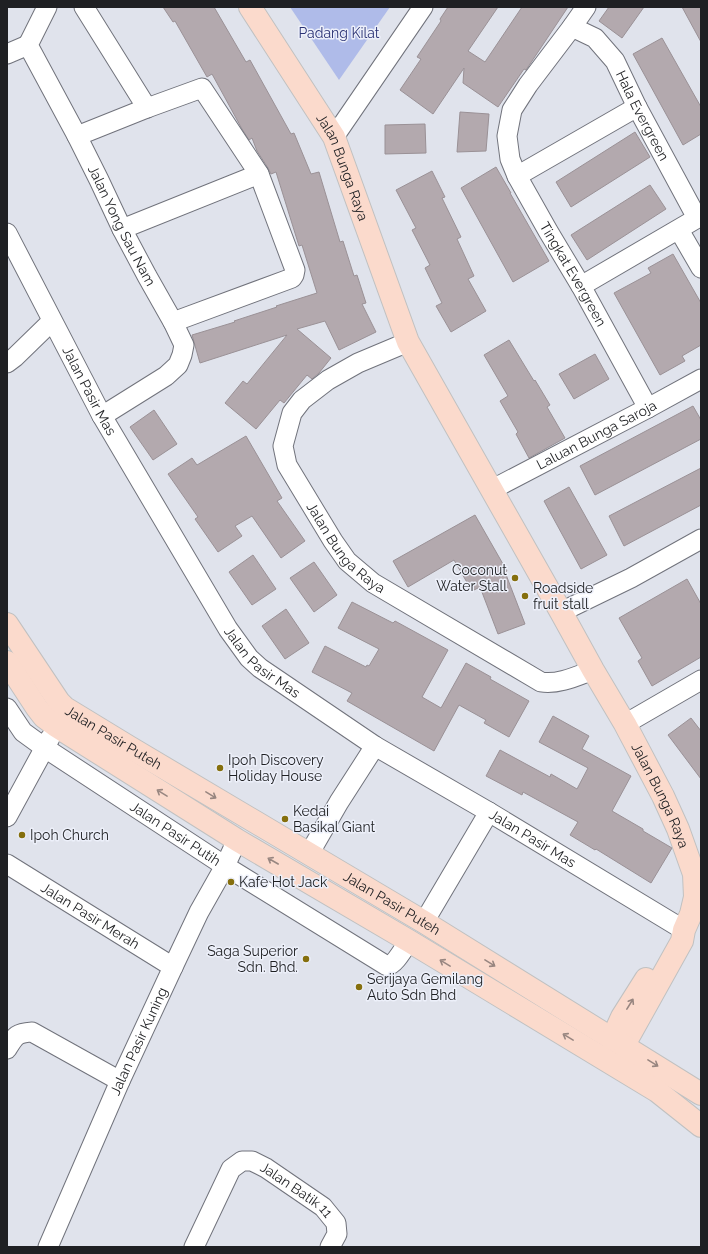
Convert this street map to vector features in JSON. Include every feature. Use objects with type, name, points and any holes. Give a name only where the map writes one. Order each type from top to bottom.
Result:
[{"type":"main road","name":"Jalan Bunga Raya","points":[[250,7],[334,137],[408,342],[625,724],[664,796],[678,829],[694,874],[696,897],[692,914],[684,930],[682,941],[675,955],[613,1048]]},
{"type":"main road","name":"Jalan Pasir Puteh","points":[[7,624],[59,702],[65,708],[424,922],[613,1048],[657,1091],[701,1126]]},
{"type":"main road","points":[[20,644],[19,653],[23,667],[57,713],[58,719],[56,726]]},
{"type":"main road","name":"Jalan Pasir Puteh","points":[[7,662],[37,708],[56,726],[238,840],[409,941],[613,1048],[682,1082],[701,1094]]},
{"type":"main road","points":[[682,1082],[686,1090],[701,1105]]},
{"type":"street","points":[[7,54],[28,45],[47,7]]},
{"type":"street","points":[[84,7],[147,108]]},
{"type":"street","points":[[334,137],[423,7]]},
{"type":"street","name":"Tingkat Evergreen","points":[[586,7],[528,85],[512,110],[507,136],[510,159],[517,176],[581,286],[648,408]]},
{"type":"street","name":"Hala Evergreen","points":[[572,27],[595,38],[615,61],[637,107],[699,217]]},
{"type":"street","name":"Jalan Yong Sau Nam","points":[[28,45],[77,136],[122,229],[184,345],[178,365],[166,376],[102,416]]},
{"type":"street","points":[[77,136],[202,88],[259,174],[295,270],[294,275],[292,278],[173,322]]},
{"type":"street","points":[[517,176],[637,107]]},
{"type":"street","points":[[122,229],[259,174]]},
{"type":"street","points":[[581,286],[699,217]]},
{"type":"street","points":[[679,230],[701,268]]},
{"type":"street","name":"Jalan Pasir Mas","points":[[7,233],[102,416],[228,629],[249,658],[260,668],[375,746],[684,930]]},
{"type":"street","points":[[7,363],[52,320]]},
{"type":"street","name":"Jalan Bunga Raya","points":[[408,342],[358,363],[328,380],[302,400],[292,413],[284,440],[283,446],[287,465],[333,541],[347,561],[373,583],[541,682],[549,684],[593,670]]},
{"type":"street","name":"Laluan Bunga Saroja","points":[[491,490],[701,379]]},
{"type":"street","points":[[561,612],[631,578],[701,539]]},
{"type":"street","points":[[625,724],[701,680]]},
{"type":"street","name":"Jalan Pasir Putih","points":[[7,708],[23,732],[44,748],[225,866],[387,966],[394,963],[409,941]]},
{"type":"street","points":[[7,817],[56,726]]},
{"type":"street","points":[[309,854],[339,802],[375,746]]},
{"type":"street","points":[[424,922],[488,812]]},
{"type":"street","name":"Jalan Pasir Kuning","points":[[48,1247],[120,1081],[173,967],[238,840]]},
{"type":"street","name":"Jalan Pasir Merah","points":[[7,864],[173,967]]},
{"type":"street","points":[[7,1049],[14,1037],[22,1033],[32,1032],[120,1081]]},
{"type":"street","name":"Jalan Batik 11","points":[[194,1247],[231,1169],[242,1161],[252,1161],[266,1168],[323,1207],[336,1223],[336,1234],[330,1247]]},
{"type":"green space","name":"Padang Kilat","points":[[290,7],[390,7],[339,80]]},
{"type":"building","points":[[163,7],[214,7],[246,62],[250,60],[291,134],[294,133],[311,174],[319,172],[340,242],[343,241],[354,276],[357,275],[366,303],[362,304],[376,332],[339,350],[325,321],[297,329],[331,358],[312,379],[307,375],[284,403],[280,400],[256,429],[225,403],[243,381],[247,384],[287,335],[200,363],[192,335],[235,322],[234,321],[317,293],[302,245],[299,246],[276,172],[271,174],[257,151],[252,138],[249,140],[242,129],[212,74],[207,77],[175,21],[173,22]]},
{"type":"building","points":[[448,7],[498,7],[468,51],[485,62],[522,7],[568,7],[526,70],[524,69],[498,107],[463,83],[464,68],[433,114],[400,90],[421,59],[417,57],[441,21],[440,19]]},
{"type":"building","points":[[609,7],[644,7],[622,38],[599,21]]},
{"type":"building","points":[[682,7],[701,7],[701,42]]},
{"type":"building","points":[[662,38],[701,107],[701,134],[683,145],[633,54]]},
{"type":"building","points":[[460,112],[489,114],[486,151],[457,152]]},
{"type":"building","points":[[425,124],[426,153],[385,154],[385,125]]},
{"type":"building","points":[[635,132],[650,157],[571,207],[556,182]]},
{"type":"building","points":[[496,167],[549,261],[513,282],[461,188]]},
{"type":"building","points":[[432,171],[445,197],[442,198],[461,237],[457,239],[474,276],[468,279],[486,311],[451,332],[436,306],[442,303],[425,268],[430,265],[412,230],[416,228],[396,190]]},
{"type":"building","points":[[650,185],[666,209],[587,260],[571,235]]},
{"type":"building","points":[[673,254],[701,303],[701,345],[682,356],[685,361],[660,375],[614,293],[651,273],[648,268]]},
{"type":"building","points":[[509,340],[550,405],[547,407],[565,438],[529,458],[516,434],[518,432],[500,401],[508,396],[484,355]]},
{"type":"building","points":[[595,354],[609,379],[574,399],[559,374]]},
{"type":"building","points":[[693,406],[701,420],[701,439],[595,495],[580,466]]},
{"type":"building","points":[[154,410],[177,444],[153,460],[130,427]]},
{"type":"building","points":[[246,436],[282,498],[277,501],[305,541],[281,558],[252,516],[235,526],[242,536],[218,552],[195,519],[198,517],[168,474],[192,458],[197,465]]},
{"type":"building","points":[[701,468],[701,505],[624,546],[609,516]]},
{"type":"building","points":[[569,487],[607,555],[581,569],[544,501]]},
{"type":"building","points":[[475,515],[507,571],[505,572],[525,624],[498,634],[480,587],[472,591],[454,560],[408,587],[393,561]]},
{"type":"building","points":[[253,555],[276,589],[252,605],[229,572]]},
{"type":"building","points":[[314,562],[337,595],[314,612],[290,578]]},
{"type":"building","points":[[687,579],[701,604],[701,657],[652,686],[638,661],[642,658],[619,618]]},
{"type":"building","points":[[352,602],[393,623],[395,621],[448,650],[422,697],[441,708],[466,663],[491,677],[490,679],[529,701],[509,737],[484,723],[486,720],[459,705],[434,751],[347,701],[352,693],[312,672],[325,646],[366,667],[367,665],[369,666],[379,649],[338,628]]},
{"type":"building","points":[[286,609],[309,643],[285,659],[262,626]]},
{"type":"building","points":[[553,716],[589,736],[582,749],[631,776],[612,811],[672,848],[651,883],[596,849],[595,850],[570,835],[578,822],[523,792],[522,795],[486,776],[500,750],[550,777],[551,774],[577,789],[588,768],[539,742]]},
{"type":"building","points":[[691,718],[701,731],[701,779],[668,735]]},
{"type":"place","name":"Coconut Water Stall","points":[[515,578]]},
{"type":"place","name":"Roadside fruit stall","points":[[525,596]]},
{"type":"place","name":"Ipoh Discovery Holiday House","points":[[220,768]]},
{"type":"place","name":"Kedai Basikal Giant","points":[[285,819]]},
{"type":"place","name":"Ipoh Church","points":[[22,835]]},
{"type":"place","name":"Kafe Hot Jack","points":[[231,882]]},
{"type":"place","name":"Saga Superior Sdn. Bhd.","points":[[306,959]]},
{"type":"place","name":"Serijaya Gemilang Auto Sdn Bhd","points":[[359,987]]}]
